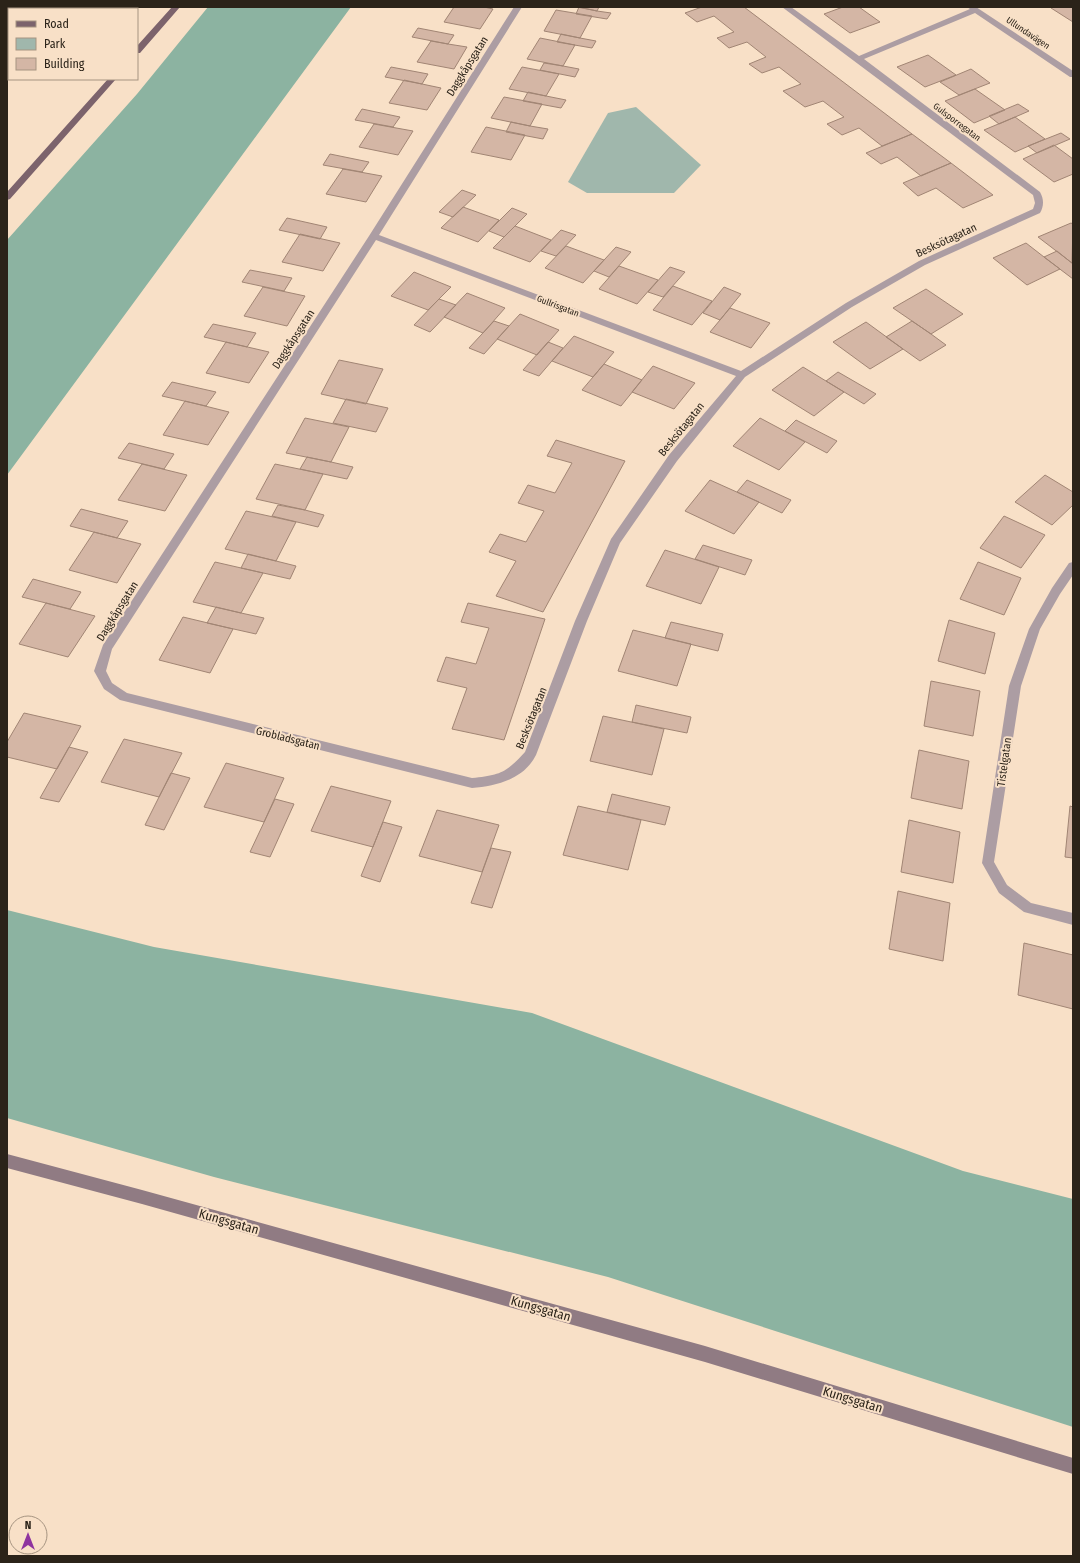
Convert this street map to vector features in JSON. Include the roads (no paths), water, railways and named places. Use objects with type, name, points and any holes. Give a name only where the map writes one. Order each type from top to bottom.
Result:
[{"type":"main road","points":[[138,50],[176,7]]},
{"type":"main road","points":[[7,197],[111,80]]},
{"type":"street","name":"Daggkåpsgatan","points":[[108,686],[100,671],[107,648],[374,236],[518,7]]},
{"type":"street","name":"Gulsporregatan","points":[[786,7],[858,59],[1037,194],[1039,203]]},
{"type":"street","points":[[858,59],[973,8]]},
{"type":"street","name":"Ullundavägen","points":[[973,8],[1073,75]]},
{"type":"street","name":"Besksötagatan","points":[[472,783],[500,780],[516,770],[530,755],[581,621],[615,542],[672,458],[742,375],[868,294],[922,263],[1036,211],[1039,203]]},
{"type":"street","name":"Gullrisgatan","points":[[374,236],[742,375]]},
{"type":"street","name":"Tistelgatan","points":[[1073,566],[1056,591],[1035,629],[1014,686],[988,863],[1003,889],[1028,908],[1073,919]]},
{"type":"street","name":"Grobladsgatan","points":[[108,686],[124,697],[472,783]]},
{"type":"street","name":"Kungsgatan","points":[[7,1161],[142,1197],[705,1354],[1073,1466]]}]
